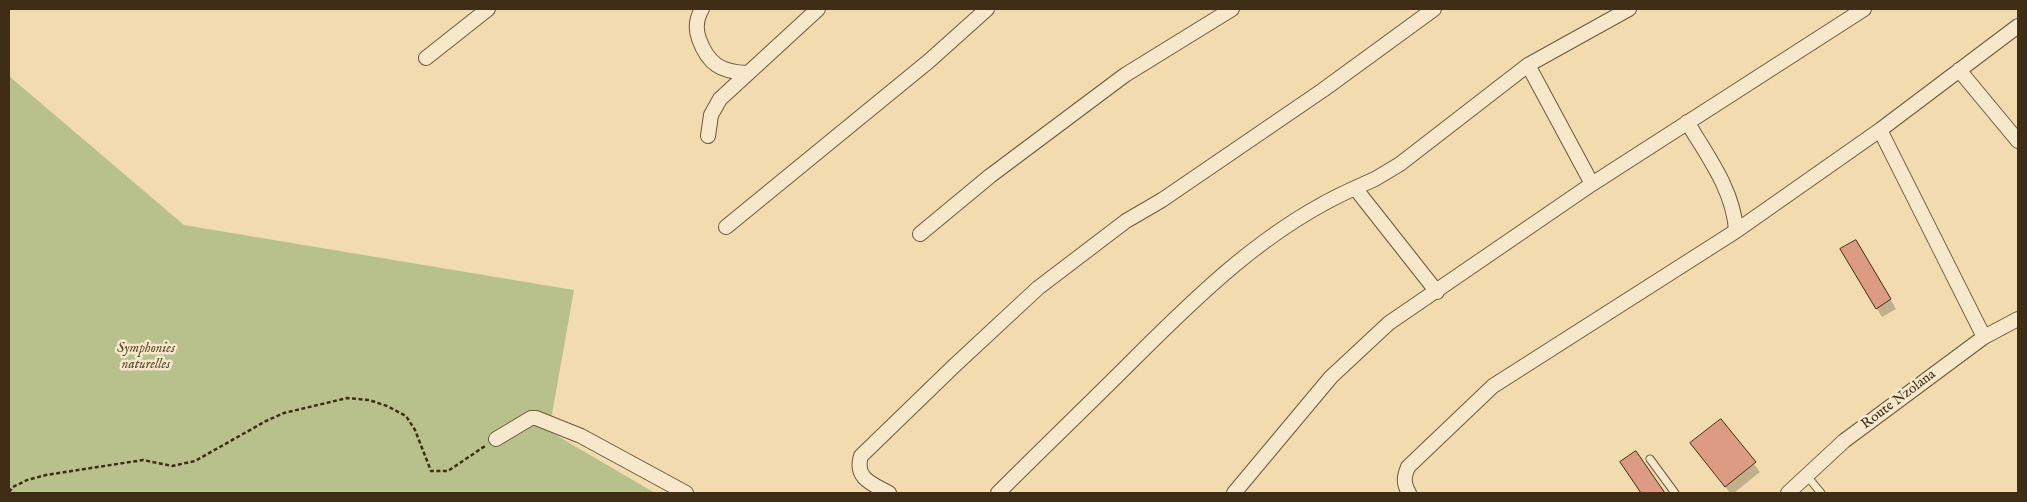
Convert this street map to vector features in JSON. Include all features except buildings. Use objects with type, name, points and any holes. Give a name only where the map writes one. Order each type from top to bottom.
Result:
[{"type":"street","points":[[426,58],[488,9]]},
{"type":"street","points":[[702,9],[698,16],[696,29],[706,57],[718,66],[732,72],[747,73]]},
{"type":"street","points":[[708,136],[711,115],[720,98],[818,9]]},
{"type":"street","points":[[726,227],[929,61],[987,9]]},
{"type":"street","points":[[920,234],[998,171],[1125,75],[1232,9]]},
{"type":"street","points":[[889,493],[866,480],[858,466],[861,456],[1038,288],[1126,221],[1162,200],[1323,90],[1434,9]]},
{"type":"street","points":[[998,493],[1189,304],[1238,261],[1278,230],[1335,197],[1375,179],[1400,164],[1528,65],[1629,9]]},
{"type":"street","points":[[1234,493],[1331,377],[1389,323],[1437,292],[1592,184],[1864,9]]},
{"type":"street","points":[[1409,493],[1405,486],[1404,477],[1408,467],[1493,386],[1736,231],[1880,130],[2018,26]]},
{"type":"street","points":[[1528,65],[1592,184]]},
{"type":"street","points":[[1959,70],[2018,141]]},
{"type":"street","points":[[1687,122],[1725,186],[1734,211],[1736,231]]},
{"type":"street","points":[[1880,130],[1984,337]]},
{"type":"street","points":[[1355,188],[1437,292]]},
{"type":"street","name":"Route Nzolana","points":[[1788,493],[1844,441],[1984,337],[2018,319]]},
{"type":"street","points":[[496,439],[531,418],[536,418],[581,436],[686,493]]},
{"type":"lane","points":[[1650,459],[1675,493]]},
{"type":"lane","points":[[1807,476],[1821,493]]},
{"type":"path","points":[[9,492],[27,480],[46,475],[143,460],[172,466],[194,461],[266,421],[284,414],[347,398],[369,400],[387,406],[406,416],[419,438],[431,471],[448,471],[496,439]]},
{"type":"green space","name":"Symphonies naturelles","points":[[9,76],[184,225],[574,290],[549,431],[655,493],[9,493]]}]
